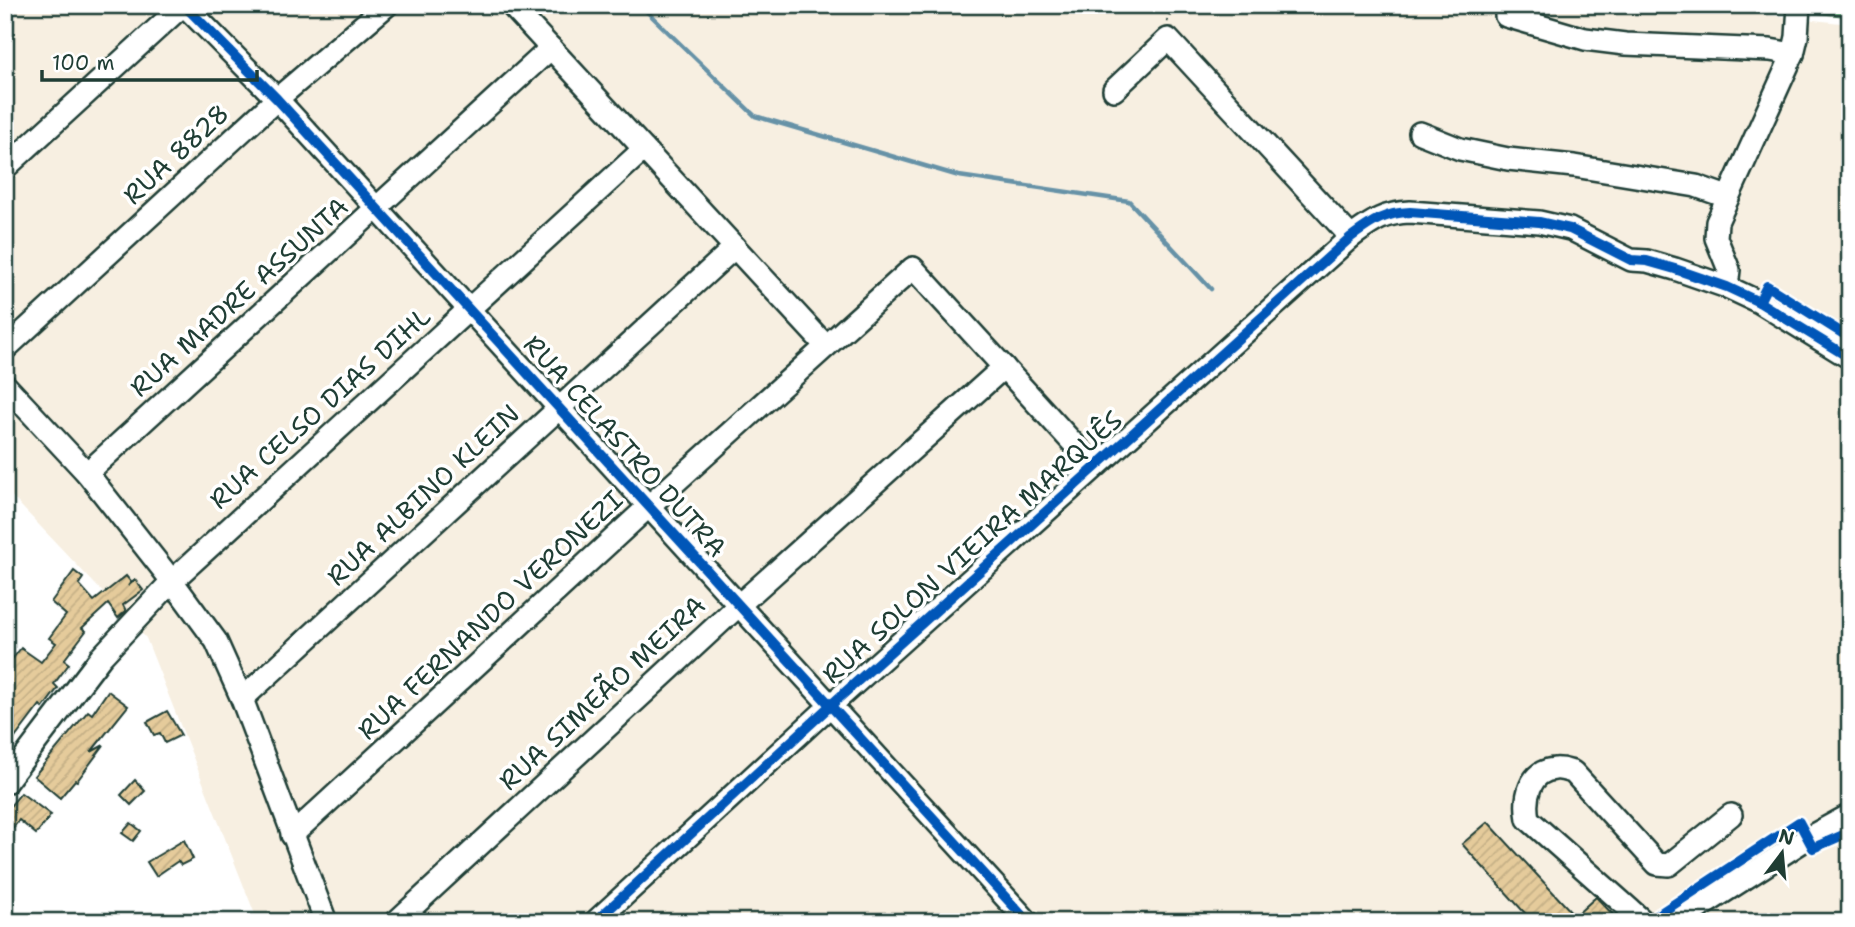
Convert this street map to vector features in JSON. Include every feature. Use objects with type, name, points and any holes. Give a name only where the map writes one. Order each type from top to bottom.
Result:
[{"type":"street","name":"RUA CELASTRO DUTRA","points":[[184,5],[277,99],[1028,922]]},
{"type":"street","points":[[5,168],[184,5]]},
{"type":"street","name":"RUA 8828","points":[[5,349],[277,99],[387,5]]},
{"type":"street","points":[[511,5],[826,346]]},
{"type":"street","points":[[1727,287],[1729,270],[1716,239],[1717,222],[1793,54],[1799,5]]},
{"type":"street","points":[[1506,16],[1585,39],[1625,44],[1770,50],[1793,54]]},
{"type":"street","points":[[1114,90],[1168,39],[1351,237]]},
{"type":"street","name":"RUA MADRE ASSUNTA","points":[[87,473],[551,48]]},
{"type":"street","points":[[1420,133],[1460,149],[1508,159],[1574,166],[1696,186],[1727,197]]},
{"type":"street","name":"RUA CELSO DIAS DIHL","points":[[5,783],[101,657],[172,581],[644,149]]},
{"type":"street","name":"RUA SOLON VIEIRA MARQUÊS","points":[[595,922],[831,705],[1351,237],[1390,213],[1410,212],[1539,222],[1570,229],[1631,260],[1647,261],[1727,287],[1759,302],[1850,358]]},
{"type":"street","name":"RUA ALBINO KLEIN","points":[[242,699],[735,247]]},
{"type":"street","name":"RUA FERNANDO VERONEZI","points":[[292,835],[649,506],[913,268],[1004,368]]},
{"type":"street","points":[[1004,368],[1095,467]]},
{"type":"street","name":"RUA SIMEÃO MEIRA","points":[[396,922],[739,605],[1004,368]]},
{"type":"street","points":[[5,385],[87,473],[216,641],[242,699],[326,922]]},
{"type":"street","points":[[1644,922],[1528,819],[1525,804],[1531,784],[1544,772],[1556,769],[1573,772],[1657,864],[1663,866],[1669,865],[1731,815]]},
{"type":"street","points":[[1677,922],[1808,838],[1850,815]]},
{"type":"shaded area","points":[[5,5],[1677,5],[1850,24],[1850,922],[258,922],[146,638],[5,489]]},
{"type":"green space","points":[[1744,5],[1850,5],[1850,17],[1846,16]]},
{"type":"building","points":[[74,571],[83,578],[79,584],[94,601],[126,576],[131,582],[128,586],[135,580],[143,590],[123,605],[126,611],[118,618],[108,604],[82,628],[86,631],[64,660],[69,664],[54,684],[58,688],[43,708],[40,705],[5,751],[5,668],[21,648],[41,662],[56,643],[49,638],[66,615],[51,602]]},
{"type":"building","points":[[108,691],[128,706],[91,752],[104,745],[77,781],[75,780],[60,798],[34,776],[88,711],[92,714]]},
{"type":"building","points":[[167,711],[181,735],[165,743],[160,733],[154,735],[147,722]]},
{"type":"building","points":[[135,780],[145,791],[131,805],[121,795]]},
{"type":"building","points":[[21,793],[51,815],[36,834],[19,820],[5,839],[5,812]]},
{"type":"building","points":[[1488,822],[1575,916],[1596,897],[1620,922],[1533,922],[1462,844]]},
{"type":"building","points":[[131,823],[141,831],[133,841],[122,833]]},
{"type":"building","points":[[184,840],[193,859],[181,865],[178,861],[156,876],[147,862]]},
{"type":"waterway","points":[[640,5],[755,116],[959,176],[1129,201],[1211,289]]},
{"type":"cycle path","points":[[184,5],[277,99],[1028,922]]},
{"type":"cycle path","points":[[595,922],[831,705],[1351,237],[1378,219],[1410,212],[1539,222],[1570,229],[1631,260],[1647,261],[1727,287],[1759,302],[1850,358]]},
{"type":"cycle path","points":[[1759,302],[1767,286],[1850,338]]},
{"type":"cycle path","points":[[1647,922],[1799,822],[1813,848],[1850,832]]}]
